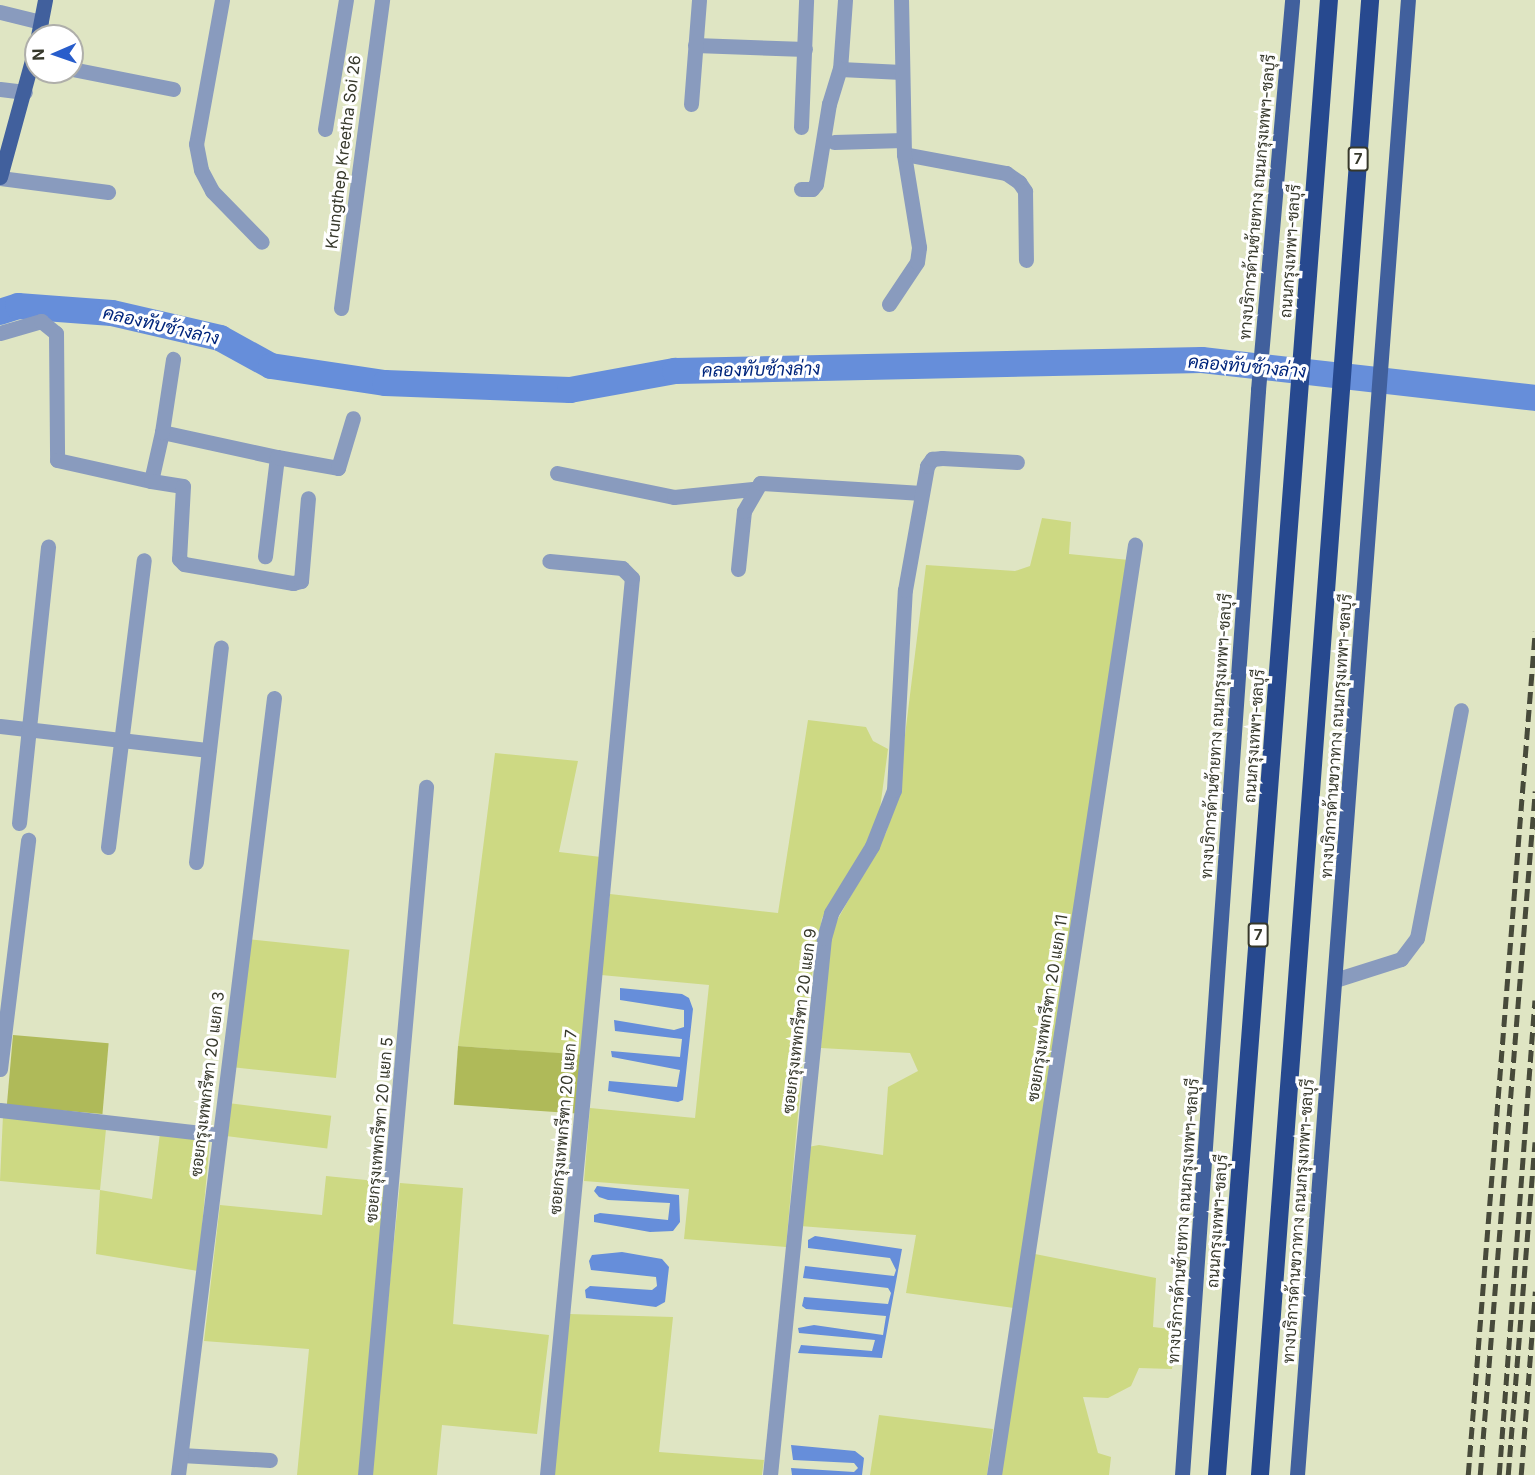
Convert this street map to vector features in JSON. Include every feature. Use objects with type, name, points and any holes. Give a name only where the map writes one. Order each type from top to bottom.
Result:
[{"type":"highway","name":"ถนนกรุงเทพฯ-ชลบุรี","points":[[1217,1475],[1329,0]]},
{"type":"highway","name":"7","points":[[1260,1475],[1370,0]]},
{"type":"main road","points":[[40,24],[45,0]]},
{"type":"main road","name":"ทางบริการด้านซ้ายทาง ถนนกรุงเทพฯ-ชลบุรี","points":[[1182,1475],[1264,306],[1292,0]]},
{"type":"main road","name":"ทางบริการด้านขวาทาง ถนนกรุงเทพฯ-ชลบุรี","points":[[1297,1475],[1408,0]]},
{"type":"main road","points":[[0,178],[28,84]]},
{"type":"street","points":[[222,0],[196,144],[201,170],[212,191],[262,242]]},
{"type":"street","points":[[325,129],[346,0]]},
{"type":"street","name":"Krungthep Kreetha Soi 26","points":[[341,308],[382,0]]},
{"type":"street","points":[[691,104],[699,0]]},
{"type":"street","points":[[801,127],[806,0]]},
{"type":"street","points":[[801,189],[812,189],[816,184],[831,92],[840,69],[845,0]]},
{"type":"street","points":[[889,304],[917,262],[919,247],[904,147],[901,0]]},
{"type":"street","points":[[0,12],[28,24]]},
{"type":"street","points":[[695,45],[805,49]]},
{"type":"street","points":[[840,69],[902,72]]},
{"type":"street","points":[[84,71],[173,89]]},
{"type":"street","points":[[0,89],[26,92]]},
{"type":"street","points":[[834,142],[904,147],[1006,173],[1019,182],[1024,191],[1026,260]]},
{"type":"street","points":[[0,178],[108,192]]},
{"type":"street","points":[[0,333],[41,321],[57,333],[57,460],[183,486],[179,559],[184,564],[292,583],[301,581],[308,498]]},
{"type":"street","points":[[151,481],[162,432],[173,359]]},
{"type":"street","points":[[162,432],[338,468],[353,418]]},
{"type":"street","points":[[265,556],[277,457]]},
{"type":"street","name":"ซอยกรุงเทพกรีฑา 20 แยก 9","points":[[770,1475],[824,938],[831,913],[872,846],[894,790],[906,590],[922,493],[932,459],[1017,462]]},
{"type":"street","points":[[557,473],[674,497],[753,489],[771,481],[922,493]]},
{"type":"street","points":[[738,569],[744,511],[753,489]]},
{"type":"street","name":"ซอยกรุงเทพกรีฑา 20 แยก 11","points":[[994,1475],[1135,545]]},
{"type":"street","points":[[19,823],[48,547]]},
{"type":"street","points":[[108,847],[144,560]]},
{"type":"street","name":"ซอยกรุงเทพกรีฑา 20 แยก 7","points":[[547,1475],[633,579],[622,568],[549,561]]},
{"type":"street","points":[[196,862],[221,647]]},
{"type":"street","name":"ซอยกรุงเทพกรีฑา 20 แยก 3","points":[[178,1475],[274,698]]},
{"type":"street","points":[[1335,980],[1401,959],[1417,938],[1461,710]]},
{"type":"street","points":[[0,726],[209,750]]},
{"type":"street","name":"ซอยกรุงเทพกรีฑา 20 แยก 5","points":[[365,1475],[426,787]]},
{"type":"street","points":[[0,1069],[28,840]]},
{"type":"street","points":[[0,1110],[219,1135]]},
{"type":"street","points":[[181,1455],[270,1460]]},
{"type":"green space","points":[[1042,518],[1071,522],[1069,554],[1129,560],[1014,1308],[906,1293],[916,1235],[800,1226],[808,1147],[819,1145],[883,1155],[888,1087],[918,1071],[910,1053],[821,1048],[830,933],[886,833],[898,792],[926,565],[1015,571],[1030,566]]},
{"type":"green space","points":[[808,720],[866,727],[873,741],[888,749],[879,816],[857,862],[822,918],[809,992],[786,1247],[684,1239],[689,1189],[584,1181],[590,1108],[695,1118],[709,985],[601,975],[610,894],[778,913]]},
{"type":"green space","points":[[495,753],[578,761],[559,852],[601,857],[581,1055],[458,1046]]},
{"type":"green space","points":[[247,939],[349,950],[336,1078],[234,1067]]},
{"type":"green space","points":[[13,1035],[109,1043],[102,1114],[7,1106]]},
{"type":"green space","points":[[458,1046],[581,1055],[577,1113],[454,1105]]},
{"type":"green space","points":[[228,1103],[331,1116],[327,1148],[224,1136]]},
{"type":"green space","points":[[3,1115],[106,1129],[100,1190],[0,1181]]},
{"type":"green space","points":[[160,1133],[210,1139],[198,1271],[96,1254],[100,1190],[152,1199]]},
{"type":"green space","points":[[326,1176],[386,1182],[359,1475],[297,1475],[309,1349],[204,1341],[220,1205],[322,1215]]},
{"type":"green space","points":[[400,1183],[463,1188],[453,1324],[549,1335],[537,1434],[442,1425],[437,1475],[370,1475]]},
{"type":"green space","points":[[1035,1254],[1156,1278],[1153,1327],[1178,1330],[1172,1369],[1139,1368],[1131,1386],[1108,1398],[1083,1397],[1098,1453],[1111,1457],[1109,1475],[1001,1475]]},
{"type":"green space","points":[[569,1314],[673,1317],[659,1452],[764,1460],[762,1475],[554,1475]]},
{"type":"green space","points":[[879,1415],[993,1429],[987,1475],[870,1475]]},
{"type":"water","points":[[620,988],[682,994],[689,998],[693,1009],[683,1100],[678,1102],[608,1091],[609,1081],[677,1087],[680,1070],[612,1057],[611,1051],[680,1057],[682,1039],[615,1031],[614,1020],[674,1030],[684,1027],[684,1010],[620,1000]]},
{"type":"water","points":[[597,1186],[679,1195],[680,1222],[673,1231],[650,1232],[594,1222],[594,1215],[600,1213],[668,1220],[670,1203],[608,1200],[599,1197],[594,1191]]},
{"type":"water","points":[[815,1236],[902,1249],[882,1358],[798,1353],[801,1345],[872,1351],[875,1340],[799,1333],[798,1328],[814,1325],[883,1335],[886,1316],[806,1309],[802,1306],[804,1297],[888,1304],[891,1293],[888,1288],[803,1278],[805,1266],[894,1276],[896,1270],[890,1258],[808,1248],[808,1240]]},
{"type":"water","points":[[622,1252],[662,1259],[669,1267],[665,1302],[656,1307],[586,1298],[585,1290],[590,1286],[652,1290],[657,1286],[656,1277],[591,1270],[589,1261],[592,1255]]},
{"type":"water","points":[[791,1445],[855,1451],[864,1458],[862,1475],[792,1475],[791,1468],[854,1472],[858,1468],[854,1463],[793,1460]]},
{"type":"waterway","name":"คลองทับช้างล่าง","points":[[0,312],[18,306],[112,313],[220,338],[271,366],[385,383],[570,390],[675,371],[1202,360],[1535,398]]},
{"type":"railway","points":[[1468,1475],[1535,632]]},
{"type":"railway","points":[[1480,1475],[1535,791]]},
{"type":"railway","points":[[1499,1475],[1535,1000]]},
{"type":"railway","points":[[1508,1475],[1535,1142]]},
{"type":"railway","points":[[1521,1475],[1535,1292]]}]
